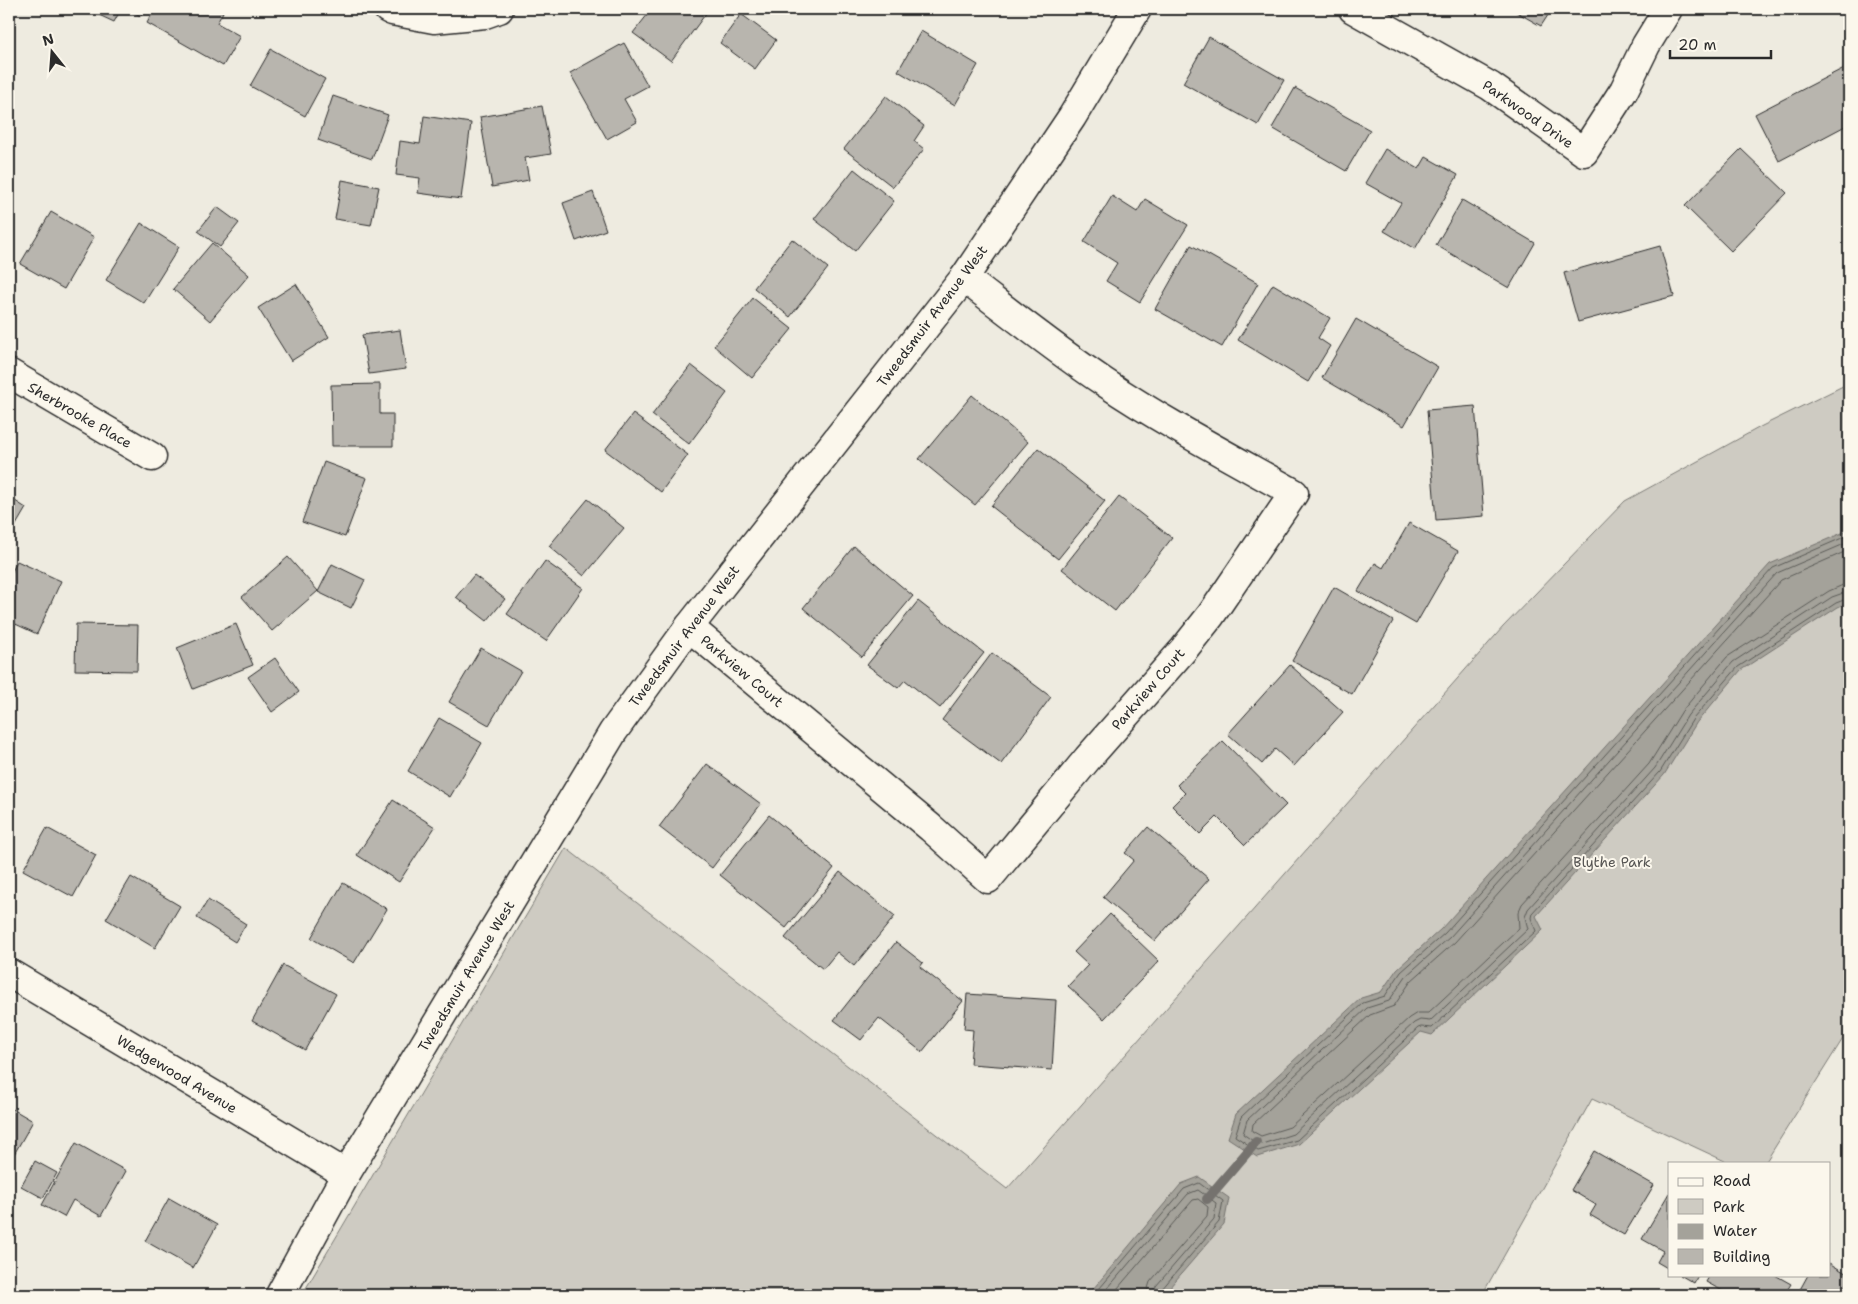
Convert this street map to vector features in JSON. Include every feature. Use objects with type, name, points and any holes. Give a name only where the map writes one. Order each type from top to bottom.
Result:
[{"type":"street","points":[[388,9],[434,19],[485,14],[499,9]]},
{"type":"street","name":"Tweedsmuir Avenue West","points":[[280,1295],[346,1174],[613,732],[688,627],[964,278],[1072,117],[1137,9]]},
{"type":"street","name":"Parkwood Drive","points":[[1353,9],[1490,86],[1584,152],[1624,90],[1646,45],[1668,9]]},
{"type":"street","name":"Parkview Court","points":[[688,627],[931,828],[988,879],[1088,758],[1206,622],[1294,493],[1209,446],[1104,382],[964,278]]},
{"type":"street","name":"Sherbrooke Place","points":[[9,373],[152,457]]},
{"type":"street","name":"Wedgewood Avenue","points":[[9,973],[346,1174]]},
{"type":"green space","name":"Blythe Park","points":[[1849,383],[1849,1029],[1766,1162],[1727,1162],[1592,1099],[1482,1295],[302,1295],[566,848],[1007,1189],[1503,627],[1625,501],[1762,426]]},
{"type":"water","points":[[1849,530],[1849,602],[1838,607],[1741,670],[1697,722],[1664,775],[1536,916],[1543,930],[1432,1035],[1421,1032],[1299,1144],[1257,1157],[1228,1138],[1236,1114],[1361,998],[1381,992],[1397,969],[1441,929],[1770,564]]},
{"type":"water","points":[[1199,1177],[1229,1198],[1224,1224],[1163,1295],[1088,1295],[1181,1184]]},
{"type":"building","points":[[86,9],[121,9],[114,22]]},
{"type":"building","points":[[126,9],[144,9],[141,16]]},
{"type":"building","points":[[155,9],[217,9],[223,12],[217,23],[240,36],[223,66],[147,23]]},
{"type":"building","points":[[652,9],[702,9],[707,12],[671,61],[633,33]]},
{"type":"building","points":[[1511,9],[1552,9],[1541,26]]},
{"type":"building","points":[[741,14],[776,40],[755,69],[720,43]]},
{"type":"building","points":[[921,31],[978,65],[955,105],[898,71]]},
{"type":"building","points":[[1209,37],[1284,80],[1258,125],[1183,83]]},
{"type":"building","points":[[624,43],[648,86],[624,99],[637,122],[607,139],[570,73]]},
{"type":"building","points":[[271,49],[325,79],[305,116],[250,86]]},
{"type":"building","points":[[1848,66],[1849,124],[1779,161],[1755,114]]},
{"type":"building","points":[[1295,88],[1370,130],[1346,171],[1272,128]]},
{"type":"building","points":[[333,96],[388,115],[372,159],[318,140]]},
{"type":"building","points":[[886,96],[924,126],[914,141],[924,149],[893,187],[844,149]]},
{"type":"building","points":[[542,106],[551,154],[525,158],[529,180],[492,187],[480,117]]},
{"type":"building","points":[[424,116],[471,123],[461,199],[418,193],[420,178],[396,175],[400,141],[420,144]]},
{"type":"building","points":[[1385,149],[1419,169],[1426,157],[1458,175],[1415,249],[1384,231],[1401,203],[1365,183]]},
{"type":"building","points":[[1741,149],[1787,193],[1731,251],[1685,206]]},
{"type":"building","points":[[854,169],[894,201],[855,251],[814,219]]},
{"type":"building","points":[[342,180],[379,187],[371,225],[335,219]]},
{"type":"building","points":[[593,192],[606,230],[576,241],[563,203]]},
{"type":"building","points":[[1112,196],[1137,212],[1145,199],[1188,225],[1140,302],[1106,281],[1117,263],[1084,242]]},
{"type":"building","points":[[1462,200],[1535,243],[1509,288],[1436,245]]},
{"type":"building","points":[[217,207],[239,223],[220,247],[198,231]]},
{"type":"building","points":[[51,212],[94,237],[64,289],[20,264]]},
{"type":"building","points":[[141,223],[179,247],[144,303],[106,280]]},
{"type":"building","points":[[792,239],[828,268],[790,317],[754,288]]},
{"type":"building","points":[[212,243],[249,275],[210,321],[173,289]]},
{"type":"building","points":[[1191,245],[1258,283],[1222,347],[1155,309]]},
{"type":"building","points":[[1660,246],[1674,296],[1578,322],[1564,273]]},
{"type":"building","points":[[296,284],[329,337],[291,361],[258,308]]},
{"type":"building","points":[[1273,284],[1330,318],[1318,338],[1330,346],[1308,382],[1238,340]]},
{"type":"building","points":[[753,298],[792,329],[752,378],[714,346]]},
{"type":"building","points":[[1356,319],[1438,367],[1404,426],[1322,378]]},
{"type":"building","points":[[400,330],[406,369],[369,374],[362,335]]},
{"type":"building","points":[[691,365],[727,393],[689,444],[652,415]]},
{"type":"building","points":[[380,384],[380,414],[393,414],[393,446],[332,446],[331,385]]},
{"type":"building","points":[[972,395],[1028,442],[975,505],[919,459]]},
{"type":"building","points":[[1475,406],[1484,516],[1436,520],[1427,410]]},
{"type":"building","points":[[633,414],[688,455],[661,492],[605,450]]},
{"type":"building","points":[[1038,448],[1105,501],[1058,559],[991,506]]},
{"type":"building","points":[[324,462],[367,478],[345,537],[302,522]]},
{"type":"building","points":[[9,497],[26,508],[9,537]]},
{"type":"building","points":[[1119,497],[1172,538],[1115,611],[1062,569]]},
{"type":"building","points":[[588,499],[624,528],[584,576],[549,546]]},
{"type":"building","points":[[1409,523],[1458,551],[1416,624],[1358,591],[1375,563],[1383,568]]},
{"type":"building","points":[[854,546],[913,596],[862,657],[803,608]]},
{"type":"building","points":[[288,557],[318,591],[272,631],[242,597]]},
{"type":"building","points":[[17,561],[61,581],[37,634],[9,621],[9,578]]},
{"type":"building","points":[[545,561],[583,588],[546,641],[507,614]]},
{"type":"building","points":[[332,564],[365,580],[351,608],[318,592]]},
{"type":"building","points":[[474,575],[505,599],[487,621],[456,597]]},
{"type":"building","points":[[1334,587],[1393,621],[1352,694],[1292,661]]},
{"type":"building","points":[[918,601],[984,653],[940,708],[905,680],[898,688],[867,665]]},
{"type":"building","points":[[76,624],[138,625],[137,671],[75,670]]},
{"type":"building","points":[[236,624],[253,665],[193,689],[177,648]]},
{"type":"building","points":[[481,648],[521,671],[489,725],[449,702]]},
{"type":"building","points":[[992,653],[1051,697],[1001,764],[942,720]]},
{"type":"building","points":[[275,658],[299,692],[272,712],[248,677]]},
{"type":"building","points":[[1290,665],[1343,712],[1294,766],[1275,749],[1262,764],[1228,734]]},
{"type":"building","points":[[439,718],[482,743],[450,797],[408,771]]},
{"type":"building","points":[[1223,741],[1286,805],[1245,845],[1217,817],[1200,834],[1172,806],[1185,793],[1177,785]]},
{"type":"building","points":[[707,764],[761,804],[712,868],[659,827]]},
{"type":"building","points":[[393,800],[435,827],[399,882],[357,855]]},
{"type":"building","points":[[769,815],[834,868],[786,928],[720,875]]},
{"type":"building","points":[[1148,827],[1209,879],[1155,941],[1103,897],[1134,860],[1125,853]]},
{"type":"building","points":[[47,828],[96,855],[73,897],[23,870]]},
{"type":"building","points":[[840,872],[895,916],[854,966],[837,952],[823,969],[785,938]]},
{"type":"building","points":[[131,877],[180,906],[155,948],[106,919]]},
{"type":"building","points":[[343,883],[387,909],[354,963],[311,938]]},
{"type":"building","points":[[208,900],[246,924],[235,942],[197,918]]},
{"type":"building","points":[[1110,914],[1159,961],[1104,1019],[1068,986],[1088,965],[1074,952]]},
{"type":"building","points":[[896,942],[923,963],[920,967],[963,1001],[922,1052],[879,1018],[861,1040],[834,1020]]},
{"type":"building","points":[[283,965],[336,994],[305,1050],[252,1021]]},
{"type":"building","points":[[967,994],[1056,1000],[1052,1070],[970,1064],[973,1030],[964,1029]]},
{"type":"building","points":[[9,1107],[33,1121],[9,1163]]},
{"type":"building","points":[[76,1143],[126,1171],[101,1216],[73,1200],[64,1217],[42,1205]]},
{"type":"building","points":[[1594,1151],[1654,1185],[1624,1235],[1590,1215],[1596,1205],[1571,1190]]},
{"type":"building","points":[[35,1161],[57,1173],[43,1198],[21,1186]]},
{"type":"building","points":[[1668,1195],[1668,1268],[1657,1262],[1663,1251],[1642,1239]]},
{"type":"building","points":[[169,1198],[217,1225],[193,1268],[145,1241]]},
{"type":"building","points":[[1830,1264],[1849,1275],[1848,1295],[1797,1295],[1807,1276],[1830,1276]]},
{"type":"building","points":[[1682,1276],[1698,1276],[1694,1283]]},
{"type":"building","points":[[1709,1276],[1777,1276],[1791,1284],[1784,1295],[1730,1295],[1706,1282]]},
{"type":"waterway","points":[[1207,1199],[1256,1142]]}]
